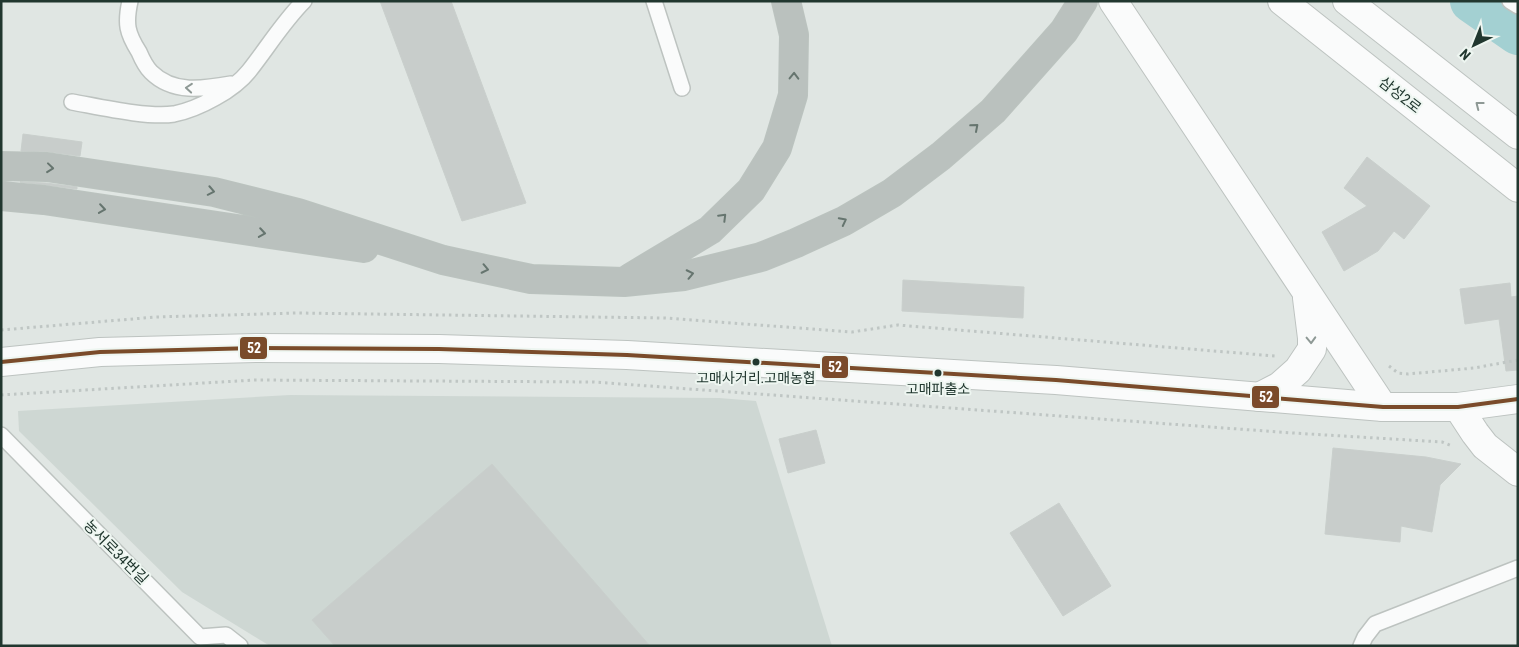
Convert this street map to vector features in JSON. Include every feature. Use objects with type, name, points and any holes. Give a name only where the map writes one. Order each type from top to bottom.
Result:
[{"type":"highway","points":[[624,282],[710,230],[751,190],[777,148],[793,95],[794,35],[786,1]]},
{"type":"highway","points":[[1,196],[44,200],[443,260],[531,279],[624,282],[684,276],[761,257],[796,243],[844,221],[892,192],[942,156],[993,111],[1064,31],[1083,1]]},
{"type":"highway","points":[[1,166],[47,167],[214,192],[298,213],[443,260]]},
{"type":"main road","points":[[1113,1],[1383,407]]},
{"type":"main road","name":"삼성2로","points":[[1282,1],[1518,188]]},
{"type":"main road","points":[[1348,1],[1518,135]]},
{"type":"main road","points":[[1259,396],[1280,386],[1298,370],[1312,349],[1306,292]]},
{"type":"main road","points":[[1,362],[100,352],[258,348],[440,349],[627,355],[1046,379],[1383,407],[1458,407],[1500,403],[1518,399]]},
{"type":"main road","points":[[1458,407],[1474,433],[1485,446],[1518,472]]},
{"type":"lane","points":[[130,1],[126,20],[131,40],[150,71],[164,82],[187,89],[238,83]]},
{"type":"lane","points":[[72,102],[148,114],[174,114],[211,100],[238,83],[249,72],[290,16],[304,1]]},
{"type":"lane","points":[[654,1],[682,88]]},
{"type":"lane","points":[[1510,1],[1518,6]]},
{"type":"lane","name":"농서로34번길","points":[[1,435],[200,637],[226,635],[240,646]]},
{"type":"lane","points":[[1361,646],[1375,624],[1516,566]]},
{"type":"path","points":[[1,330],[156,316],[288,313],[665,318],[852,332],[898,325],[1270,356],[1278,355]]},
{"type":"path","points":[[1385,361],[1398,373],[1408,374],[1474,368],[1518,360]]},
{"type":"path","points":[[1,395],[255,380],[594,382],[1283,433],[1442,442],[1458,448]]},
{"type":"shaded area","points":[[290,395],[719,398],[756,401],[832,646],[270,646],[182,592],[19,431],[18,411]]},
{"type":"building","points":[[380,1],[451,1],[526,203],[462,221]]},
{"type":"building","points":[[23,134],[82,142],[80,156],[21,151]]},
{"type":"building","points":[[1367,157],[1430,206],[1404,239],[1394,231],[1378,251],[1344,271],[1322,232],[1367,206],[1344,188]]},
{"type":"building","points":[[20,182],[46,183],[77,187],[77,189]]},
{"type":"building","points":[[903,280],[1024,287],[1023,318],[902,311]]},
{"type":"building","points":[[1510,283],[1511,297],[1518,296],[1518,370],[1506,371],[1499,319],[1465,324],[1460,289]]},
{"type":"building","points":[[816,430],[825,463],[788,473],[779,439]]},
{"type":"building","points":[[1333,448],[1426,457],[1461,464],[1440,485],[1432,532],[1401,526],[1400,542],[1325,534]]},
{"type":"building","points":[[492,464],[650,646],[335,646],[312,620]]},
{"type":"building","points":[[1059,503],[1111,586],[1063,616],[1010,533]]},
{"type":"waterway","points":[[1472,1],[1518,33]]},
{"type":"transit line","name":"52","points":[[1,362],[100,352],[257,348],[439,349],[627,355],[1056,380],[1383,407],[1458,407],[1518,399]]},
{"type":"place","name":"고매사거리.고매농협","points":[[756,362]]},
{"type":"place","name":"고매파출소","points":[[938,373]]}]
